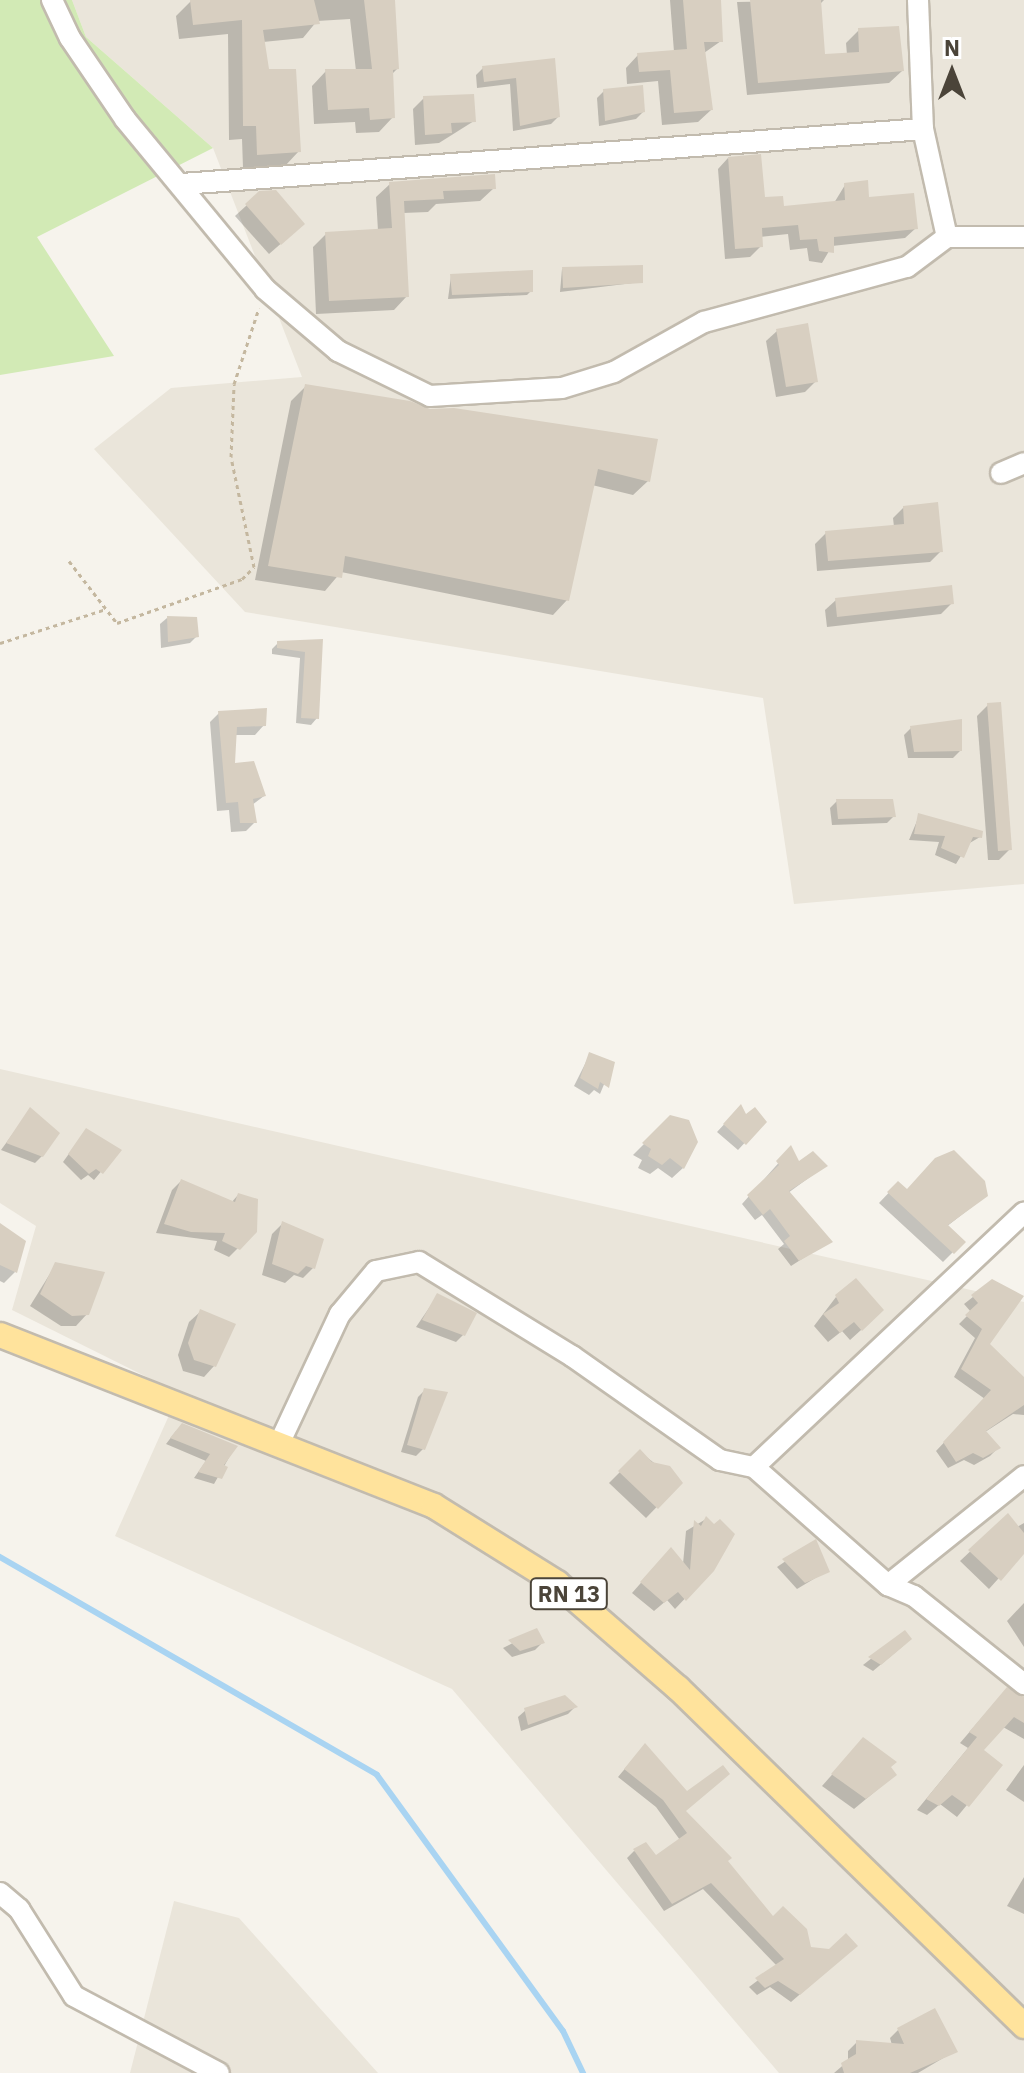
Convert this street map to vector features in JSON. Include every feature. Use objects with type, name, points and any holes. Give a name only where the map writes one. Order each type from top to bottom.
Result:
[{"type":"main road","name":"RN 13","points":[[0,1335],[434,1506],[557,1583],[722,1730],[1024,2026]]},
{"type":"street","points":[[52,0],[70,38],[125,119],[182,184],[265,289],[338,351],[430,396],[562,388],[614,372],[704,322],[907,267],[947,237],[1024,237]]},
{"type":"street","points":[[918,0],[923,129],[947,237]]},
{"type":"street","points":[[182,184],[923,129]]},
{"type":"street","points":[[1001,473],[1024,463]]},
{"type":"street","points":[[754,1467],[1024,1213]]},
{"type":"street","points":[[279,1444],[340,1314],[376,1271],[419,1262],[572,1356],[720,1460],[754,1467],[888,1585],[914,1596],[1024,1684]]},
{"type":"street","points":[[888,1585],[1024,1476]]},
{"type":"street","points":[[0,1893],[19,1909],[74,1996],[219,2073]]},
{"type":"path","points":[[69,561],[117,623],[242,579],[254,567],[231,457],[232,428],[234,384],[265,289]]},
{"type":"path","points":[[0,643],[106,609]]},
{"type":"shaded area","points":[[72,0],[1024,0],[1024,884],[794,904],[763,698],[245,612],[94,449],[171,388],[302,377],[213,148],[86,37]]},
{"type":"shaded area","points":[[0,1069],[1024,1302],[1024,2073],[779,2073],[452,1689],[115,1536],[179,1393],[12,1310],[36,1226],[0,1203]]},
{"type":"shaded area","points":[[174,1901],[239,1918],[378,2073],[130,2073]]},
{"type":"green space","points":[[0,0],[72,0],[86,37],[213,148],[37,237],[114,356],[0,375]]},
{"type":"building","points":[[190,0],[314,0],[320,24],[263,30],[269,69],[296,69],[301,152],[257,155],[256,126],[243,126],[242,20],[193,25]]},
{"type":"building","points":[[364,0],[395,0],[399,69],[393,70],[395,118],[370,120],[369,108],[328,110],[325,69],[372,69]]},
{"type":"building","points":[[683,0],[721,0],[723,42],[704,42],[713,110],[674,113],[670,70],[639,72],[637,53],[687,49]]},
{"type":"building","points":[[750,0],[821,0],[825,54],[859,52],[858,28],[899,26],[904,71],[758,83]]},
{"type":"building","points":[[555,58],[560,117],[520,126],[516,78],[484,82],[482,66]]},
{"type":"building","points":[[643,85],[645,112],[605,121],[603,89]]},
{"type":"building","points":[[474,94],[476,122],[451,123],[452,133],[425,135],[423,96]]},
{"type":"building","points":[[761,154],[765,197],[783,196],[784,206],[845,200],[844,183],[868,180],[869,197],[914,193],[918,229],[834,237],[834,253],[819,251],[817,239],[800,240],[798,225],[762,228],[763,247],[735,249],[728,157]]},
{"type":"building","points":[[495,174],[496,189],[443,191],[444,199],[404,201],[409,297],[329,301],[325,232],[392,228],[389,182]]},
{"type":"building","points":[[276,190],[305,224],[281,245],[245,204],[259,191]]},
{"type":"building","points":[[643,265],[643,283],[563,288],[562,267]]},
{"type":"building","points":[[533,270],[533,292],[452,295],[450,274]]},
{"type":"building","points":[[808,323],[818,382],[786,387],[776,329]]},
{"type":"building","points":[[305,384],[410,401],[430,409],[454,408],[658,439],[650,482],[598,469],[569,601],[345,556],[342,578],[268,566]]},
{"type":"building","points":[[938,502],[943,552],[828,561],[825,531],[904,524],[903,506]]},
{"type":"building","points":[[952,585],[954,604],[837,617],[835,598]]},
{"type":"building","points":[[167,616],[197,617],[199,637],[168,642]]},
{"type":"building","points":[[323,639],[319,719],[301,718],[305,652],[277,648],[277,641]]},
{"type":"building","points":[[1001,702],[1012,850],[998,851],[987,703]]},
{"type":"building","points":[[267,708],[266,726],[237,727],[235,763],[254,761],[266,796],[253,799],[257,823],[240,823],[238,802],[226,803],[218,711]]},
{"type":"building","points":[[962,719],[962,751],[914,752],[910,726]]},
{"type":"building","points":[[836,799],[893,799],[896,817],[838,819]]},
{"type":"building","points":[[918,813],[983,831],[982,838],[973,837],[964,858],[941,848],[945,836],[914,834]]},
{"type":"building","points":[[589,1052],[615,1062],[609,1088],[600,1082],[598,1089],[580,1078]]},
{"type":"building","points":[[741,1104],[746,1114],[755,1107],[767,1122],[746,1145],[723,1124]]},
{"type":"building","points":[[30,1107],[60,1133],[43,1157],[6,1143]]},
{"type":"building","points":[[670,1115],[689,1120],[698,1142],[684,1169],[670,1158],[662,1165],[648,1156],[651,1149],[642,1143]]},
{"type":"building","points":[[86,1128],[122,1150],[103,1174],[96,1169],[89,1174],[68,1154]]},
{"type":"building","points":[[791,1145],[799,1161],[813,1151],[828,1166],[789,1191],[833,1242],[799,1261],[784,1241],[790,1236],[770,1209],[763,1215],[747,1195],[779,1165],[776,1161]]},
{"type":"building","points":[[954,1150],[985,1181],[988,1196],[948,1225],[966,1242],[954,1254],[887,1192],[898,1181],[907,1189],[935,1158]]},
{"type":"building","points":[[181,1179],[235,1202],[238,1193],[258,1199],[257,1232],[240,1250],[222,1241],[225,1233],[191,1232],[164,1224]]},
{"type":"building","points":[[282,1221],[324,1239],[315,1269],[306,1266],[298,1274],[272,1264]]},
{"type":"building","points":[[0,1223],[26,1241],[17,1273],[0,1265]]},
{"type":"building","points":[[55,1262],[105,1272],[89,1315],[72,1316],[40,1294]]},
{"type":"building","points":[[856,1278],[884,1310],[862,1331],[854,1322],[840,1333],[823,1314],[839,1303],[835,1295]]},
{"type":"building","points":[[992,1279],[1024,1296],[990,1344],[1024,1377],[1024,1405],[986,1431],[1001,1448],[983,1458],[973,1453],[956,1462],[943,1442],[991,1390],[961,1369],[982,1329],[965,1315],[978,1303],[971,1295]]},
{"type":"building","points":[[437,1293],[477,1313],[465,1336],[422,1320]]},
{"type":"building","points":[[200,1309],[236,1324],[216,1367],[194,1360],[188,1343]]},
{"type":"building","points":[[424,1388],[448,1392],[425,1450],[407,1445]]},
{"type":"building","points":[[182,1423],[238,1446],[224,1465],[228,1467],[222,1479],[198,1472],[210,1454],[170,1438]]},
{"type":"building","points":[[640,1449],[652,1462],[670,1466],[683,1483],[658,1509],[618,1471]]},
{"type":"building","points":[[1008,1513],[1024,1533],[1024,1554],[1001,1581],[968,1550]]},
{"type":"building","points":[[706,1516],[714,1524],[720,1519],[735,1534],[714,1571],[686,1601],[678,1592],[664,1603],[640,1582],[671,1547],[690,1570],[694,1520],[701,1526]]},
{"type":"building","points":[[816,1539],[830,1572],[805,1583],[782,1559]]},
{"type":"building","points":[[537,1628],[545,1643],[520,1651],[508,1640]]},
{"type":"building","points":[[905,1630],[912,1639],[881,1665],[868,1657]]},
{"type":"building","points":[[1007,1687],[1024,1697],[1024,1723],[1014,1717],[984,1750],[1003,1765],[969,1807],[952,1795],[939,1806],[926,1799],[977,1737],[969,1732]]},
{"type":"building","points":[[565,1695],[578,1707],[528,1725],[524,1708]]},
{"type":"building","points":[[863,1737],[897,1762],[891,1767],[897,1775],[866,1799],[831,1774]]},
{"type":"building","points":[[645,1743],[687,1791],[723,1765],[730,1774],[686,1811],[732,1858],[728,1861],[773,1916],[783,1906],[807,1929],[811,1947],[829,1949],[846,1933],[858,1946],[800,1995],[778,1981],[765,1988],[755,1978],[784,1959],[711,1883],[672,1904],[633,1849],[646,1842],[656,1855],[687,1833],[663,1800],[624,1769]]},
{"type":"building","points":[[935,2008],[958,2052],[910,2073],[844,2073],[841,2063],[856,2054],[856,2040],[904,2044],[897,2028]]},
{"type":"waterway","points":[[0,1557],[377,1775],[563,2031],[583,2073]]}]
